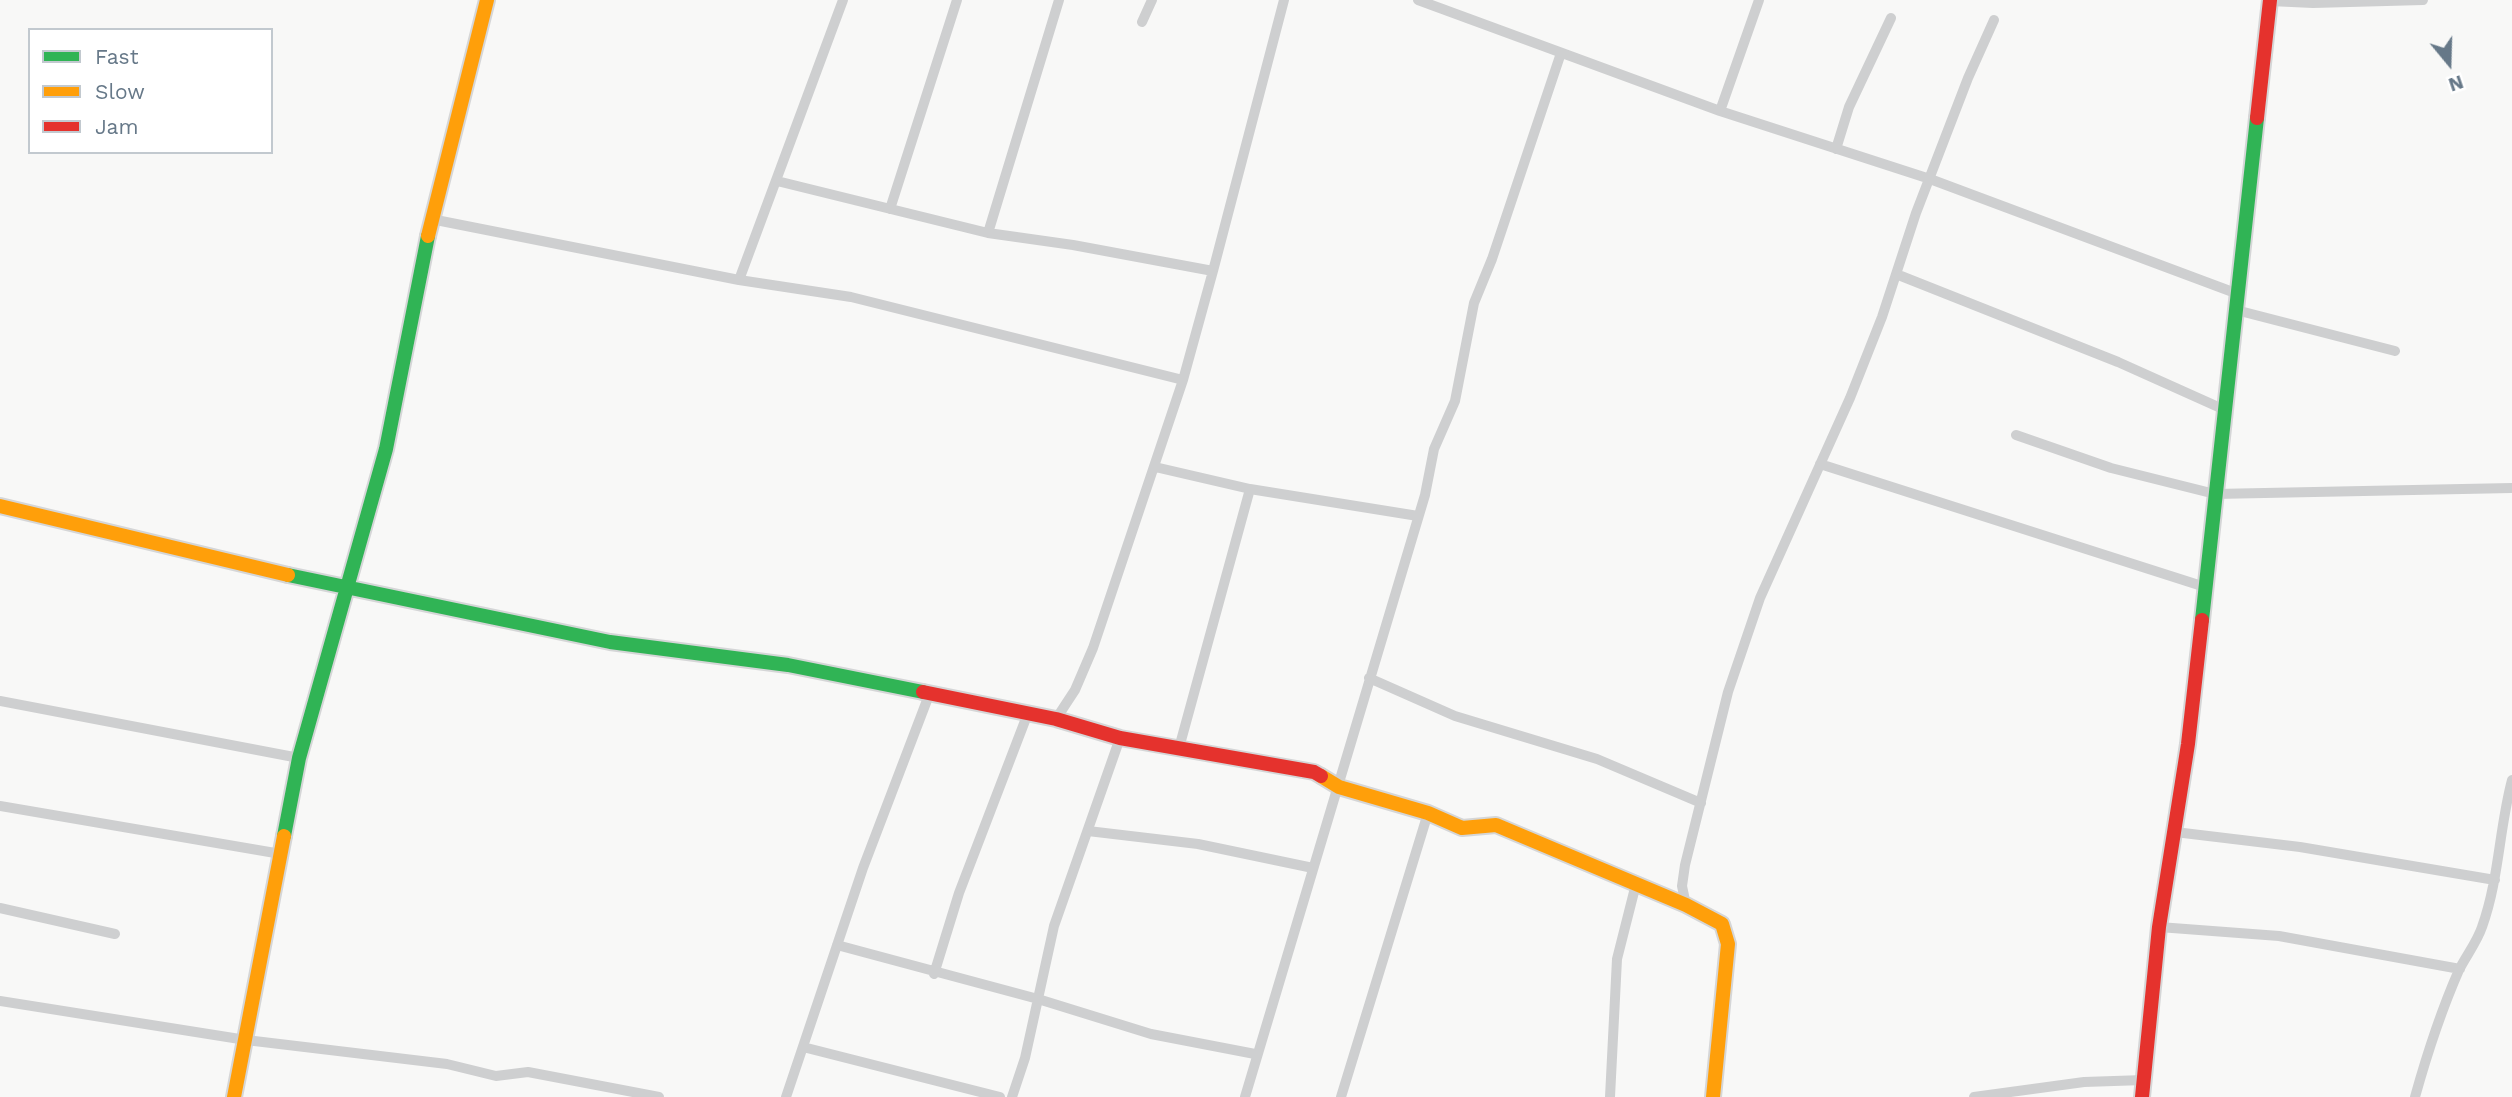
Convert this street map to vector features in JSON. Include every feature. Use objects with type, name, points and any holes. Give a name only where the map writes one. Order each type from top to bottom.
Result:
[{"type":"street","points":[[234,1097],[299,758],[386,449],[431,219],[487,0]]},
{"type":"street","points":[[739,280],[843,0]]},
{"type":"street","points":[[890,209],[957,0]]},
{"type":"street","points":[[988,233],[1059,0]]},
{"type":"street","points":[[1142,22],[1152,0]]},
{"type":"street","points":[[1056,719],[1075,690],[1093,648],[1183,380],[1284,0]]},
{"type":"street","points":[[1418,0],[1441,4],[1561,53],[1720,111],[1930,178],[2238,294]]},
{"type":"street","points":[[1720,111],[1759,0]]},
{"type":"street","points":[[2142,1097],[2160,927],[2189,744],[2270,0],[2313,3],[2423,0]]},
{"type":"street","points":[[1836,149],[1849,107],[1891,18]]},
{"type":"street","points":[[1686,905],[1683,875],[1728,692],[1760,598],[1850,398],[1930,178],[1994,20]]},
{"type":"street","points":[[1245,1097],[1255,1054],[1339,787],[1418,516],[1434,449],[1454,401],[1474,303],[1492,259],[1561,53]]},
{"type":"street","points":[[777,181],[988,233],[1073,244],[1213,271]]},
{"type":"street","points":[[431,219],[739,280],[851,297],[1183,380]]},
{"type":"street","points":[[1896,274],[2118,362],[2225,410]]},
{"type":"street","points":[[2236,310],[2395,351]]},
{"type":"street","points":[[2016,435],[2111,468],[2215,494],[2512,488]]},
{"type":"street","points":[[1821,464],[2205,587]]},
{"type":"street","points":[[1155,467],[1251,489],[1418,516]]},
{"type":"street","points":[[1179,748],[1251,489]]},
{"type":"street","points":[[0,506],[346,589],[610,642],[788,664],[1056,719],[1120,738],[1314,772],[1339,787],[1428,813],[1462,828],[1496,825],[1686,905],[1721,923],[1727,935],[1713,1097]]},
{"type":"street","points":[[1369,678],[1455,716],[1597,759],[1701,803]]},
{"type":"street","points":[[786,1097],[863,868],[929,695]]},
{"type":"street","points":[[0,701],[299,758]]},
{"type":"street","points":[[933,974],[959,892],[1028,713]]},
{"type":"street","points":[[1012,1097],[1054,926],[1120,738]]},
{"type":"street","points":[[2415,1097],[2431,1041],[2460,969],[2481,930],[2495,880],[2503,813],[2511,787]]},
{"type":"street","points":[[0,806],[281,854]]},
{"type":"street","points":[[1341,1097],[1428,813]]},
{"type":"street","points":[[1088,831],[1198,844],[1313,868]]},
{"type":"street","points":[[2175,832],[2300,847],[2495,880]]},
{"type":"street","points":[[1610,1097],[1617,960],[1636,884]]},
{"type":"street","points":[[0,908],[115,934]]},
{"type":"street","points":[[2160,927],[2279,936],[2460,969]]},
{"type":"street","points":[[837,946],[933,974],[1038,999],[1151,1034],[1255,1054]]},
{"type":"street","points":[[0,1001],[246,1040],[447,1064],[496,1076],[528,1072],[659,1097]]},
{"type":"street","points":[[803,1047],[1000,1097]]},
{"type":"street","points":[[1974,1097],[2084,1082],[2144,1080]]},
{"type":"traffic: fast","points":[[2202,620],[2257,118]]},
{"type":"traffic: fast","points":[[284,836],[299,758],[386,449],[428,236]]},
{"type":"traffic: fast","points":[[288,575],[610,642],[788,665],[923,692]]},
{"type":"traffic: slow","points":[[428,236],[487,0]]},
{"type":"traffic: slow","points":[[0,506],[288,575]]},
{"type":"traffic: slow","points":[[1321,776],[1339,787],[1428,813],[1462,828],[1496,825],[1686,905],[1722,924],[1728,944],[1713,1097]]},
{"type":"traffic: slow","points":[[234,1097],[284,836]]},
{"type":"traffic: jam","points":[[2257,118],[2270,0]]},
{"type":"traffic: jam","points":[[2142,1097],[2159,927],[2188,744],[2202,620]]},
{"type":"traffic: jam","points":[[923,692],[1056,719],[1120,738],[1314,772],[1321,776]]}]
